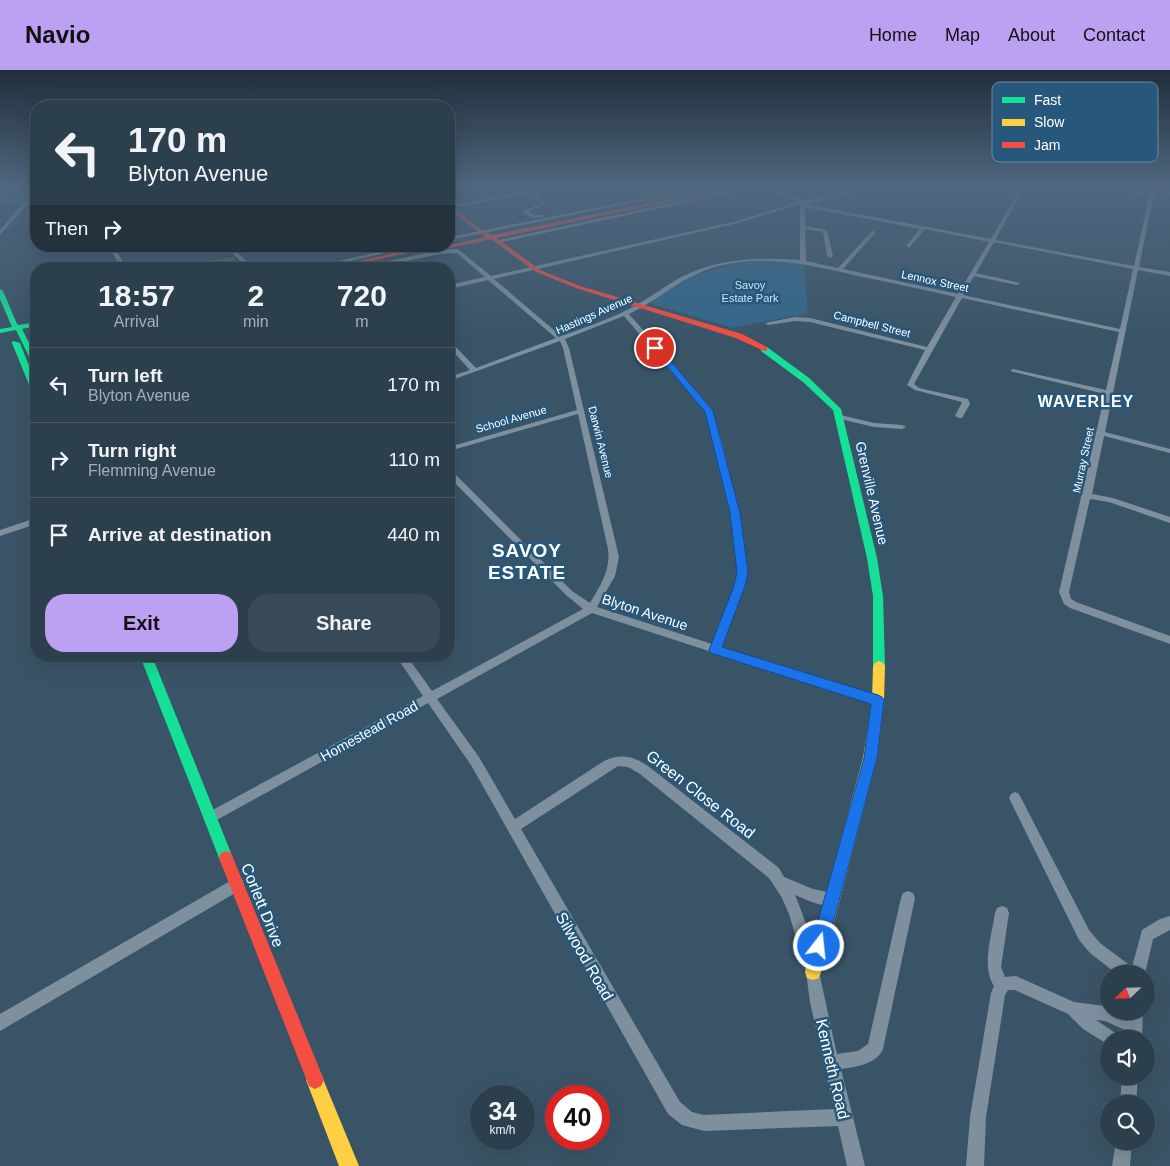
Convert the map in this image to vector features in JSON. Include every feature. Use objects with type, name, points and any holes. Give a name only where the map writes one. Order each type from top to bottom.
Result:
[{"type":"main road","points":[[455,245],[486,237]]},
{"type":"main road","name":"Grenville Avenue","points":[[492,237],[532,268],[566,282],[739,336],[757,344],[833,403],[839,416],[872,558],[878,596],[880,637],[878,700],[870,758],[814,972]]},
{"type":"main road","points":[[363,262],[421,252]]},
{"type":"main road","points":[[369,262],[390,257]]},
{"type":"main road","points":[[0,291],[16,329],[30,373]]},
{"type":"main road","points":[[0,331],[30,326]]},
{"type":"main road","points":[[16,329],[30,353]]},
{"type":"main road","points":[[0,336],[16,329],[30,329]]},
{"type":"main road","name":"Corlett Drive","points":[[148,662],[349,1166]]},
{"type":"street","points":[[455,239],[474,237]]},
{"type":"street","points":[[455,286],[670,237]]},
{"type":"street","points":[[802,237],[803,262]]},
{"type":"street","points":[[826,237],[830,256]]},
{"type":"street","points":[[839,270],[868,237]]},
{"type":"street","points":[[909,246],[916,237]]},
{"type":"street","points":[[977,237],[1170,274]]},
{"type":"street","points":[[959,416],[966,404],[965,401],[910,386],[929,349],[994,237]]},
{"type":"street","name":"Murray Street","points":[[1143,237],[1087,496],[1064,592],[1067,601],[1083,609],[1170,640]]},
{"type":"street","points":[[234,252],[245,262]]},
{"type":"street","points":[[377,262],[401,252]]},
{"type":"street","points":[[451,252],[489,278],[562,340]]},
{"type":"street","points":[[355,262],[390,257]]},
{"type":"street","name":"Hastings Avenue","points":[[455,377],[562,340],[625,313],[684,278],[724,263],[755,258],[803,262]]},
{"type":"street","name":"Lennox Street","points":[[803,262],[1122,331]]},
{"type":"street","points":[[973,274],[1017,282]]},
{"type":"street","points":[[625,313],[709,411],[719,446],[738,529],[742,572],[740,586],[715,650]]},
{"type":"street","name":"Campbell Street","points":[[768,322],[795,319],[810,320],[929,349]]},
{"type":"street","name":"Darwin Avenue","points":[[562,340],[566,348],[597,475],[614,557],[610,576],[591,609]]},
{"type":"street","points":[[455,349],[474,370]]},
{"type":"street","points":[[1013,371],[1108,393]]},
{"type":"street","name":"School Avenue","points":[[455,448],[580,411]]},
{"type":"street","points":[[839,416],[874,425],[902,427]]},
{"type":"street","points":[[1100,432],[1170,451]]},
{"type":"street","name":"Blyton Avenue","points":[[455,479],[569,593],[591,609],[715,650],[878,700]]},
{"type":"street","points":[[1087,496],[1110,500],[1170,520]]},
{"type":"street","points":[[0,533],[30,523]]},
{"type":"street","name":"Homestead Road","points":[[211,817],[591,609]]},
{"type":"street","name":"Silwood Road","points":[[405,662],[475,761],[674,1108],[688,1119],[704,1123],[845,1117]]},
{"type":"street","name":"Green Close Road","points":[[513,827],[608,765],[618,760],[629,761],[644,770],[763,864],[781,882],[794,908],[814,972]]},
{"type":"street","points":[[1015,798],[1084,935],[1095,948],[1117,965]]},
{"type":"street","points":[[781,882],[813,896],[832,899]]},
{"type":"street","points":[[0,1024],[237,884]]},
{"type":"street","points":[[832,1063],[860,1058],[875,1049],[908,898]]},
{"type":"street","points":[[1002,913],[994,967],[996,976],[1002,985]]},
{"type":"street","points":[[1140,965],[1148,935],[1165,924],[1170,923]]},
{"type":"street","name":"Kenneth Road","points":[[814,972],[815,990],[856,1166]]},
{"type":"street","points":[[975,1166],[978,1117],[998,993],[1002,985],[1007,982],[1016,983],[1072,1009],[1105,1014],[1129,1030]]},
{"type":"street","points":[[1072,1009],[1088,1024],[1100,1032]]},
{"type":"street","points":[[1121,1166],[1123,1150]]},
{"type":"green space","name":"Savoy Estate Park","points":[[748,259],[804,262],[808,313],[733,328],[648,303],[695,275]]},
{"type":"building","points":[[234,256],[237,262],[201,262]]},
{"type":"traffic: fast","points":[[0,291],[14,325],[18,328],[30,351]]},
{"type":"traffic: fast","points":[[0,331],[30,325]]},
{"type":"traffic: fast","points":[[16,343],[30,377]]},
{"type":"traffic: fast","points":[[764,349],[806,380],[837,409],[872,558],[878,596],[879,666]]},
{"type":"traffic: fast","points":[[148,662],[226,858]]},
{"type":"traffic: slow","points":[[813,972],[870,758],[878,701],[879,666]]},
{"type":"traffic: slow","points":[[315,1080],[349,1166]]},
{"type":"traffic: jam","points":[[491,237],[538,271],[578,287],[739,336],[764,349]]},
{"type":"traffic: jam","points":[[455,245],[492,237]]},
{"type":"traffic: jam","points":[[359,262],[407,252]]},
{"type":"traffic: jam","points":[[226,858],[315,1080]]},
{"type":"district","name":"WAVERLEY","points":[[1086,401]]},
{"type":"district","name":"SAVOY ESTATE","points":[[527,561]]},
{"type":"route","points":[[655,348],[709,411],[732,497],[738,529],[742,572],[740,586],[715,650],[878,700],[870,758],[819,946]]}]
